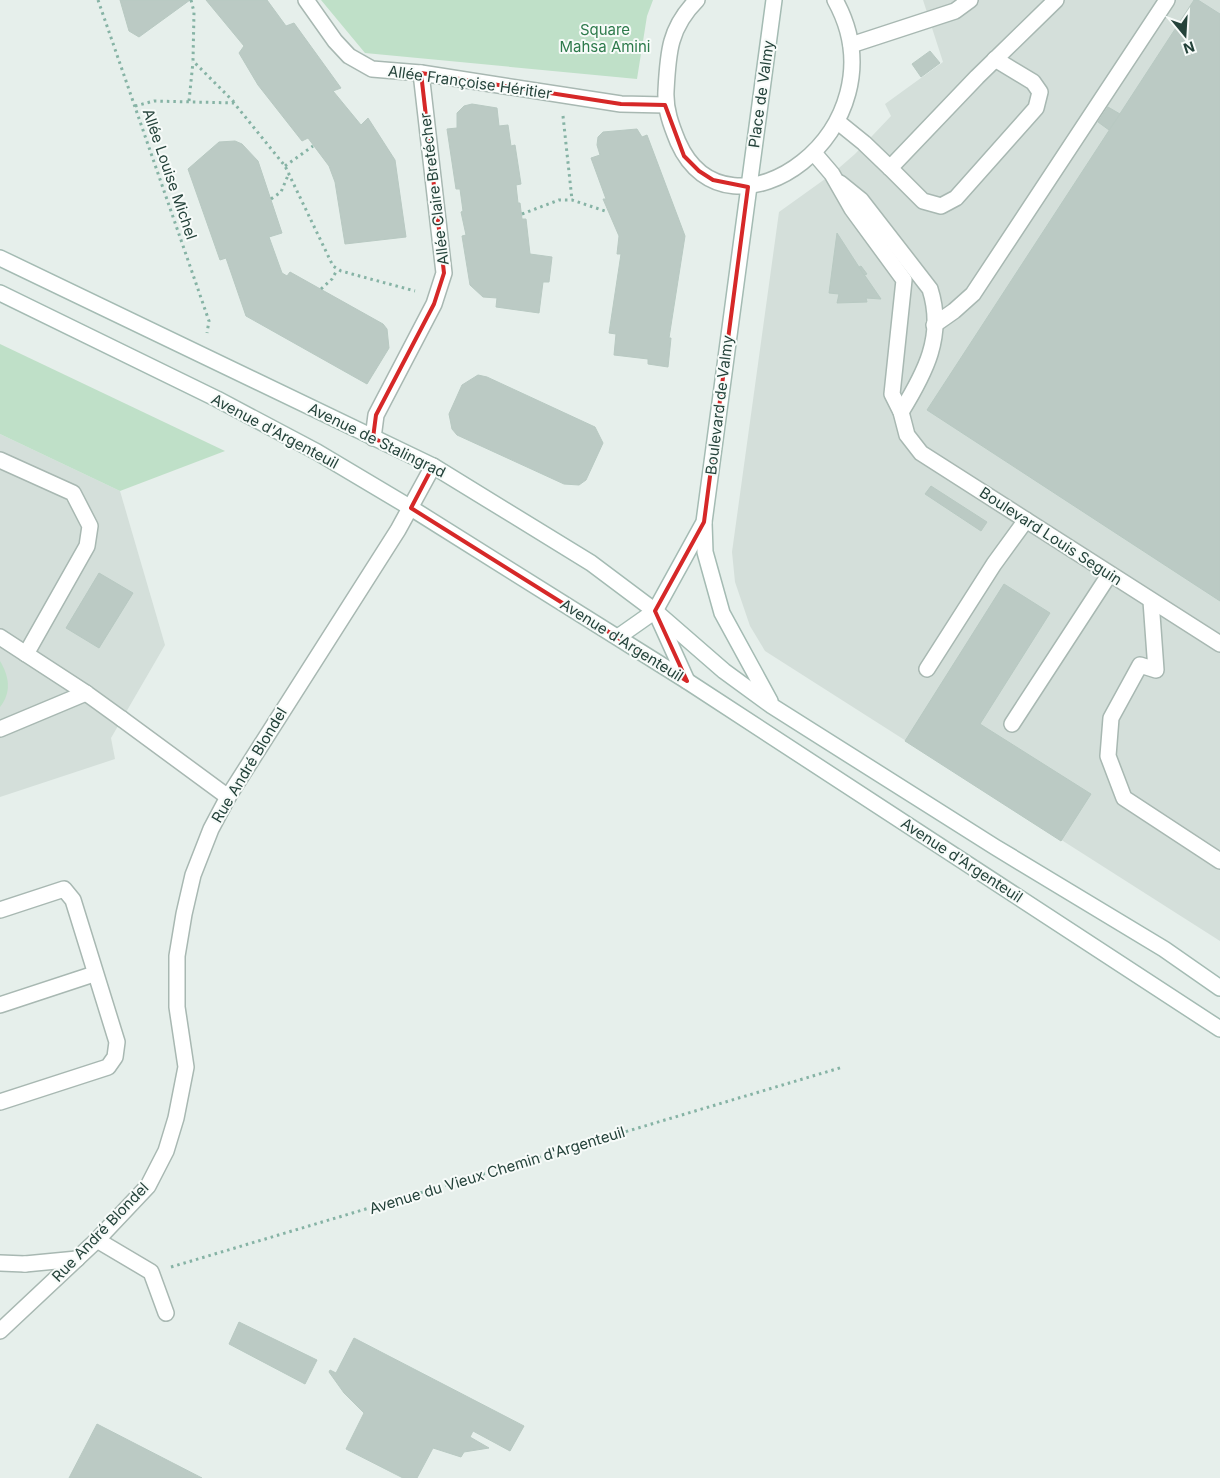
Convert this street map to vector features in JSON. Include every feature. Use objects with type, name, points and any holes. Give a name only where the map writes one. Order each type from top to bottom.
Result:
[{"type":"main road","name":"Allée Françoise Héritier","points":[[306,0],[335,41],[349,56],[360,64],[372,69],[421,74],[620,104],[665,105]]},
{"type":"main road","points":[[696,0],[674,30],[668,64],[665,105],[684,156],[699,171],[712,180],[748,187],[775,178],[796,168],[814,153],[838,122],[848,94],[852,74],[851,45],[846,25],[835,0]]},
{"type":"main road","name":"Place de Valmy","points":[[748,187],[774,0]]},
{"type":"main road","points":[[851,45],[955,11],[970,0]]},
{"type":"main road","points":[[890,168],[977,76],[1056,0]]},
{"type":"main road","points":[[934,325],[973,294],[1167,0]]},
{"type":"main road","points":[[838,122],[864,143],[923,201],[941,206],[956,198],[1036,108],[1040,92],[1033,82],[995,59]]},
{"type":"main road","name":"Allée Claire Bretécher","points":[[373,438],[376,414],[434,304],[444,273],[421,74]]},
{"type":"main road","name":"Boulevard Louis Seguin","points":[[814,153],[833,177],[852,209],[904,280],[892,394],[901,412],[907,435],[921,453],[1220,644]]},
{"type":"main road","name":"Boulevard Louis Seguin","points":[[833,177],[861,200],[930,289],[934,303],[934,348],[919,384],[901,412]]},
{"type":"main road","name":"Boulevard de Valmy","points":[[618,637],[655,611],[704,522],[748,187]]},
{"type":"main road","name":"Avenue de Stalingrad","points":[[0,258],[433,466],[591,563],[655,611],[724,671]]},
{"type":"main road","name":"Avenue d'Argenteuil","points":[[0,293],[217,399],[317,452],[411,508],[687,681],[1220,1029]]},
{"type":"main road","points":[[0,460],[73,493],[90,526],[87,546],[26,654]]},
{"type":"main road","name":"Rue André Blondel","points":[[0,1331],[97,1240],[148,1186],[166,1151],[174,1126],[186,1067],[177,1007],[177,956],[193,875],[211,829],[228,797],[411,508],[433,466]]},
{"type":"main road","points":[[927,669],[994,564],[1026,520]]},
{"type":"main road","points":[[704,522],[705,552],[722,613],[772,706]]},
{"type":"main road","points":[[1012,724],[1109,574]]},
{"type":"main road","points":[[1151,601],[1156,670],[1140,665],[1111,718],[1108,756],[1124,798],[1220,861]]},
{"type":"main road","points":[[655,611],[687,681]]},
{"type":"main road","points":[[0,637],[86,693],[228,797]]},
{"type":"main road","name":"Avenue d'Argenteuil","points":[[724,671],[772,706],[996,847],[1164,949],[1220,988]]},
{"type":"main road","points":[[0,728],[86,693]]},
{"type":"main road","points":[[0,910],[64,889],[73,900],[94,974],[117,1042],[115,1057],[108,1067],[0,1102]]},
{"type":"main road","points":[[0,1004],[94,974]]},
{"type":"main road","points":[[97,1240],[151,1272],[166,1312]]},
{"type":"main road","points":[[0,1263],[25,1264],[77,1259]]},
{"type":"path","name":"Allée Louise Michel","points":[[98,0],[209,321],[205,357]]},
{"type":"path","points":[[189,101],[193,61],[194,12],[191,0]]},
{"type":"path","points":[[193,61],[234,103],[285,166],[337,270],[421,293]]},
{"type":"path","points":[[135,106],[154,101],[234,103]]},
{"type":"path","points":[[562,110],[572,200]]},
{"type":"path","points":[[285,166],[314,146]]},
{"type":"path","points":[[271,198],[281,192],[289,173]]},
{"type":"path","points":[[522,214],[558,200],[572,200],[608,212]]},
{"type":"path","points":[[322,289],[332,279],[337,270]]},
{"type":"path","name":"Avenue du Vieux Chemin d'Argenteuil","points":[[151,1272],[843,1067]]},
{"type":"highlighted area","points":[[421,73],[621,104],[665,105],[684,156],[699,171],[713,180],[748,187],[704,522],[655,611],[687,681],[411,508],[433,466],[373,438],[376,415],[434,304],[444,273]]},
{"type":"shaded area","points":[[923,0],[1220,0],[1220,941],[765,651],[750,626],[735,582],[732,552],[779,212],[832,174],[855,154],[891,116],[885,104],[943,62]]},
{"type":"shaded area","points":[[0,434],[120,491],[165,645],[111,738],[115,759],[0,797]]},
{"type":"green space","name":"Square Mahsa Amini","points":[[321,0],[653,0],[647,16],[637,79],[365,53]]},
{"type":"green space","points":[[0,344],[225,451],[120,491],[0,434]]},
{"type":"green space","points":[[0,661],[7,678],[8,690],[0,707]]},
{"type":"building","points":[[120,0],[190,0],[139,37],[129,31]]},
{"type":"building","points":[[206,0],[267,0],[286,26],[294,23],[341,88],[333,91],[361,125],[368,118],[395,160],[406,237],[345,244],[335,182],[329,166],[308,138],[302,141],[258,85],[239,53],[244,46]]},
{"type":"building","points":[[1194,0],[1198,0],[1220,14],[1220,601],[927,410]]},
{"type":"building","points":[[930,51],[940,63],[921,77],[912,64]]},
{"type":"building","points":[[472,104],[497,108],[499,126],[508,125],[511,146],[515,145],[521,184],[516,185],[518,203],[520,203],[522,219],[526,219],[530,254],[552,257],[549,282],[543,282],[539,313],[496,307],[497,298],[483,297],[470,285],[462,236],[466,235],[461,212],[463,211],[460,189],[456,189],[447,129],[457,128],[457,113],[464,106]]},
{"type":"building","points":[[1108,107],[1120,114],[1109,130],[1098,122]]},
{"type":"building","points":[[637,129],[642,137],[647,135],[685,236],[669,338],[671,338],[668,367],[648,364],[648,359],[614,355],[616,334],[609,333],[621,254],[617,254],[619,236],[603,199],[606,199],[591,158],[600,155],[597,145],[598,137],[603,132]]},
{"type":"building","points":[[235,141],[242,144],[258,161],[282,233],[269,237],[282,273],[287,276],[290,272],[383,324],[387,329],[389,348],[367,384],[246,316],[226,258],[220,260],[188,169],[219,142]]},
{"type":"building","points":[[837,233],[881,299],[866,298],[867,302],[837,303],[839,294],[829,293]]},
{"type":"building","points":[[861,266],[867,274],[864,275],[859,267]]},
{"type":"building","points":[[478,375],[487,377],[595,427],[603,443],[586,480],[579,485],[564,484],[457,435],[452,429],[449,414],[462,385]]},
{"type":"building","points":[[931,486],[987,522],[981,531],[925,494]]},
{"type":"building","points":[[99,573],[133,593],[99,648],[66,628]]},
{"type":"building","points":[[1004,584],[1050,613],[980,724],[1091,794],[1061,841],[905,741]]},
{"type":"building","points":[[239,1322],[317,1360],[305,1384],[229,1344]]},
{"type":"building","points":[[354,1338],[524,1426],[510,1451],[473,1431],[470,1437],[489,1448],[464,1452],[461,1457],[433,1448],[417,1478],[403,1478],[346,1449],[364,1413],[344,1393],[329,1372],[330,1370],[336,1373]]},
{"type":"building","points":[[97,1424],[202,1478],[69,1478]]}]
